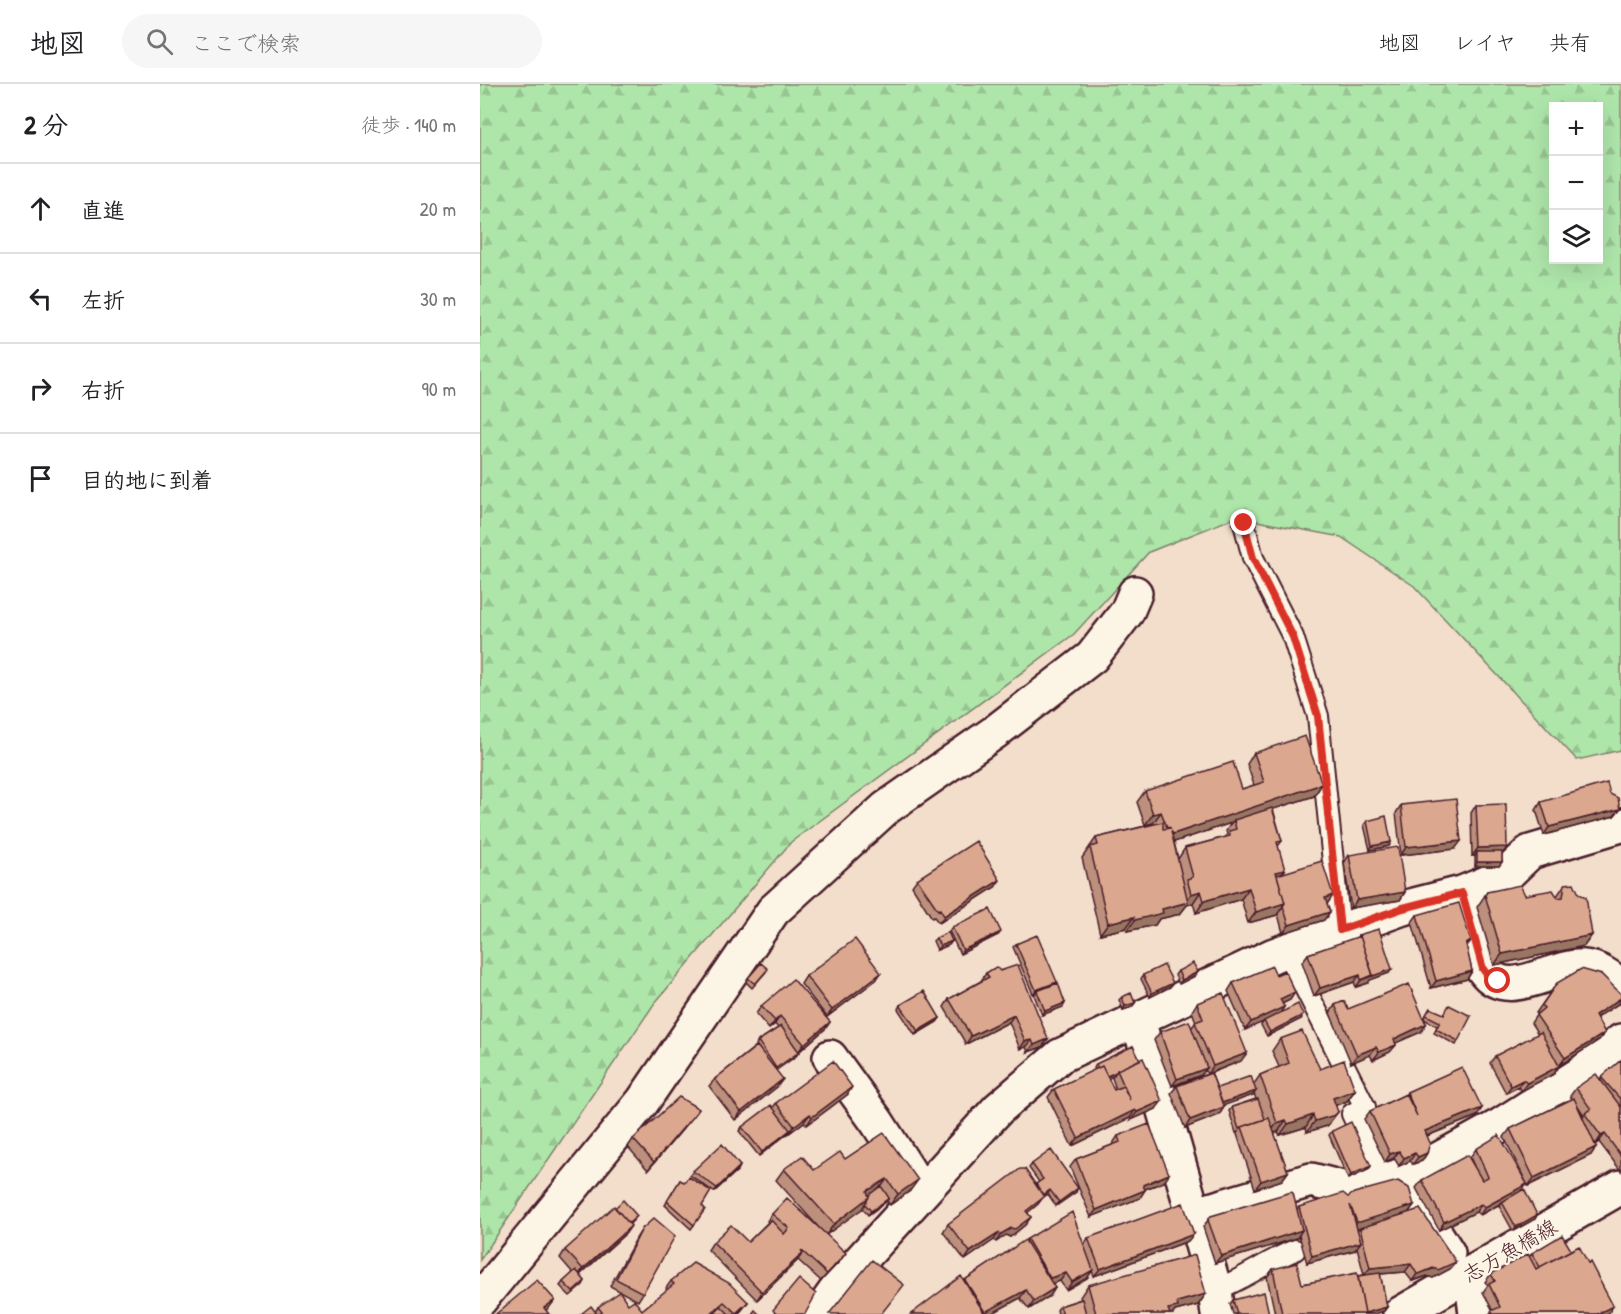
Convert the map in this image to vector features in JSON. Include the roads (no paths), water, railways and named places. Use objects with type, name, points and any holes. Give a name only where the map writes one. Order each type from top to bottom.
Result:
[{"type":"street","points":[[480,1300],[643,1101],[773,911],[886,808],[995,732],[1092,657],[1127,612],[1135,593]]},
{"type":"street","points":[[819,1314],[847,1275],[998,1109],[1060,1056],[1286,950],[1403,908],[1462,893],[1506,875],[1530,852],[1621,825]]},
{"type":"street","points":[[1462,893],[1483,969],[1488,976],[1498,981],[1526,982],[1554,971],[1585,967],[1610,977],[1621,986]]},
{"type":"street","points":[[1138,1020],[1216,1302]]},
{"type":"street","points":[[1193,1215],[1311,1180],[1346,1189],[1414,1173],[1501,1125],[1579,1075],[1621,1041]]},
{"type":"street","points":[[830,1057],[877,1122],[922,1194]]},
{"type":"street","points":[[1391,1178],[1467,1275],[1476,1314]]},
{"type":"street","name":"志方魚橋線","points":[[1400,1314],[1621,1187]]},
{"type":"lane","points":[[1244,523],[1253,558],[1293,637],[1318,716],[1340,930]]},
{"type":"lane","points":[[1286,950],[1365,1107],[1352,1114],[1391,1178]]},
{"type":"lane","points":[[1216,1302],[1233,1284],[1280,1256],[1295,1250]]}]
